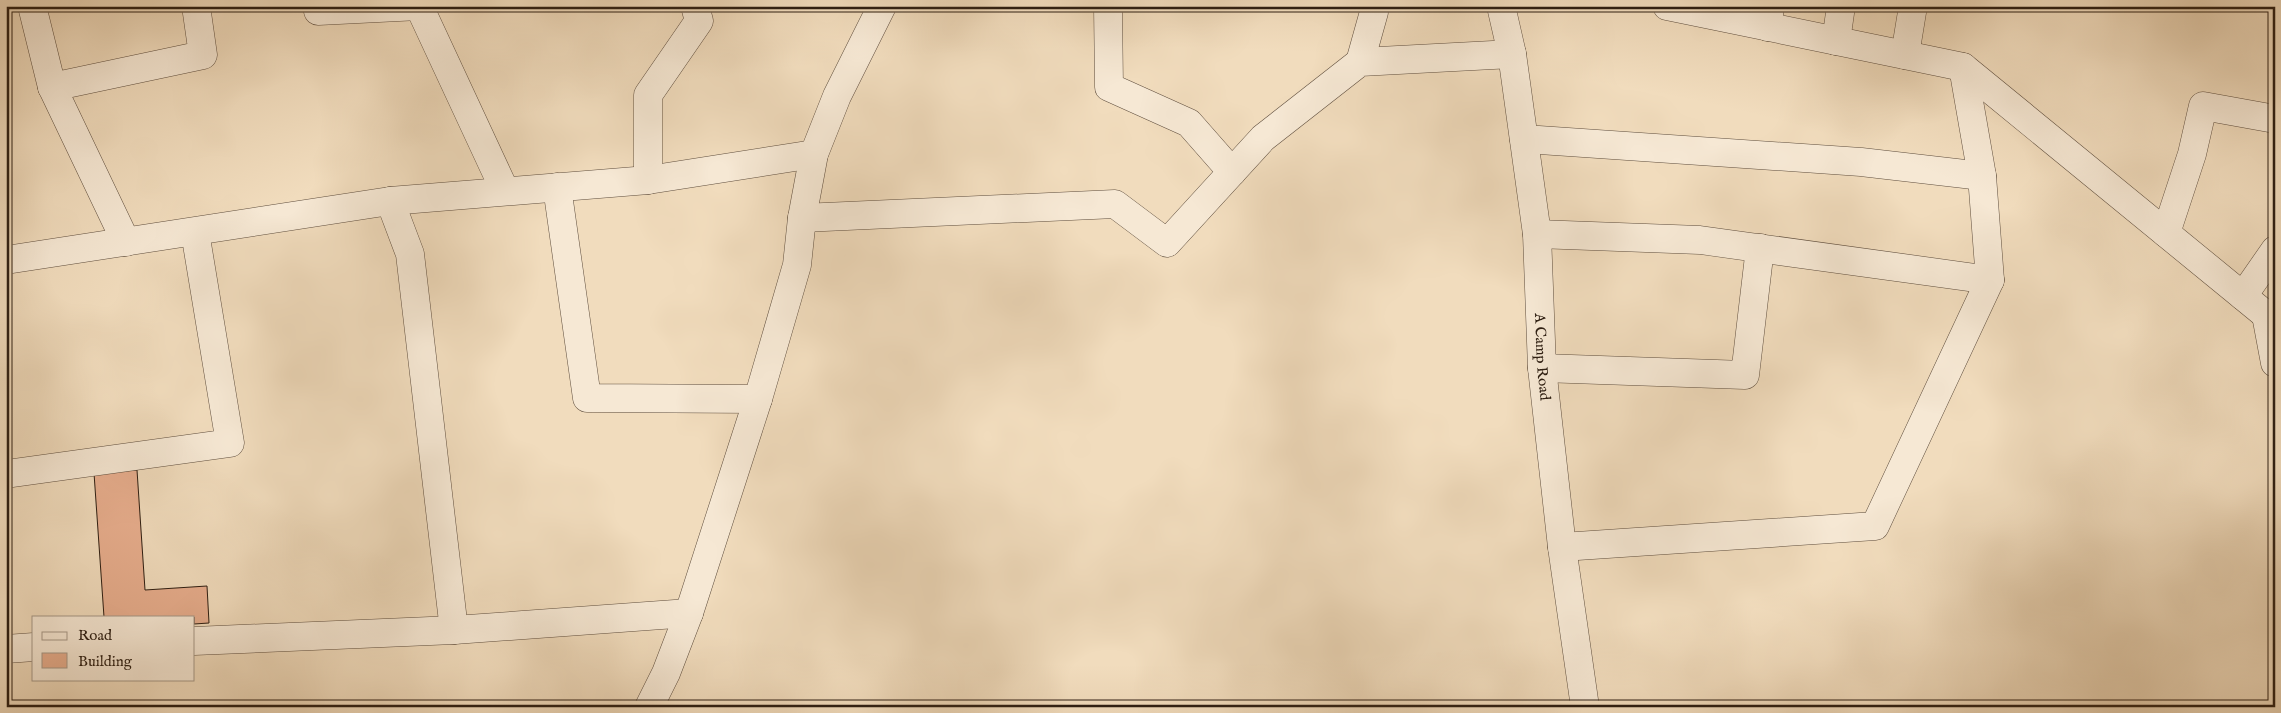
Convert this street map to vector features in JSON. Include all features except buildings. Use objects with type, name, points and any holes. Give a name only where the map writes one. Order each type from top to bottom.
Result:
[{"type":"street","points":[[32,6],[52,87],[126,242]]},
{"type":"street","points":[[52,87],[203,54],[196,6]]},
{"type":"street","points":[[317,6],[318,12],[419,6],[505,192]]},
{"type":"street","points":[[648,180],[648,95],[699,20],[695,6]]},
{"type":"street","points":[[649,707],[666,673],[689,613],[758,399],[797,265],[802,218],[814,154],[837,96],[882,6]]},
{"type":"street","points":[[1108,6],[1109,88],[1189,123],[1232,172]]},
{"type":"street","points":[[1360,62],[1374,6]]},
{"type":"street","name":"A Camp Road","points":[[1501,6],[1512,54],[1537,234],[1542,368],[1562,547],[1586,707]]},
{"type":"street","points":[[1836,41],[1841,6]]},
{"type":"street","points":[[1905,56],[1913,6]]},
{"type":"street","points":[[1673,7],[1769,17],[1836,41],[1963,67],[2271,317],[2275,362]]},
{"type":"street","points":[[802,218],[1115,204],[1167,243],[1263,138],[1360,62],[1512,54]]},
{"type":"street","points":[[1562,547],[1874,526],[1990,280],[1982,176],[1963,67]]},
{"type":"street","points":[[2166,233],[2192,154],[2203,106],[2275,119]]},
{"type":"street","points":[[1524,139],[1862,162],[1982,176]]},
{"type":"street","points":[[6,260],[390,201],[648,180],[814,154]]},
{"type":"street","points":[[557,187],[587,398],[758,399]]},
{"type":"street","points":[[390,201],[410,254],[454,630]]},
{"type":"street","points":[[6,474],[230,443],[195,232]]},
{"type":"street","points":[[1537,234],[1700,240],[1990,280]]},
{"type":"street","points":[[1542,368],[1745,376],[1760,248]]},
{"type":"street","points":[[2243,296],[2275,250]]},
{"type":"street","points":[[195,641],[454,630],[689,613]]},
{"type":"street","points":[[6,649],[32,647]]}]
